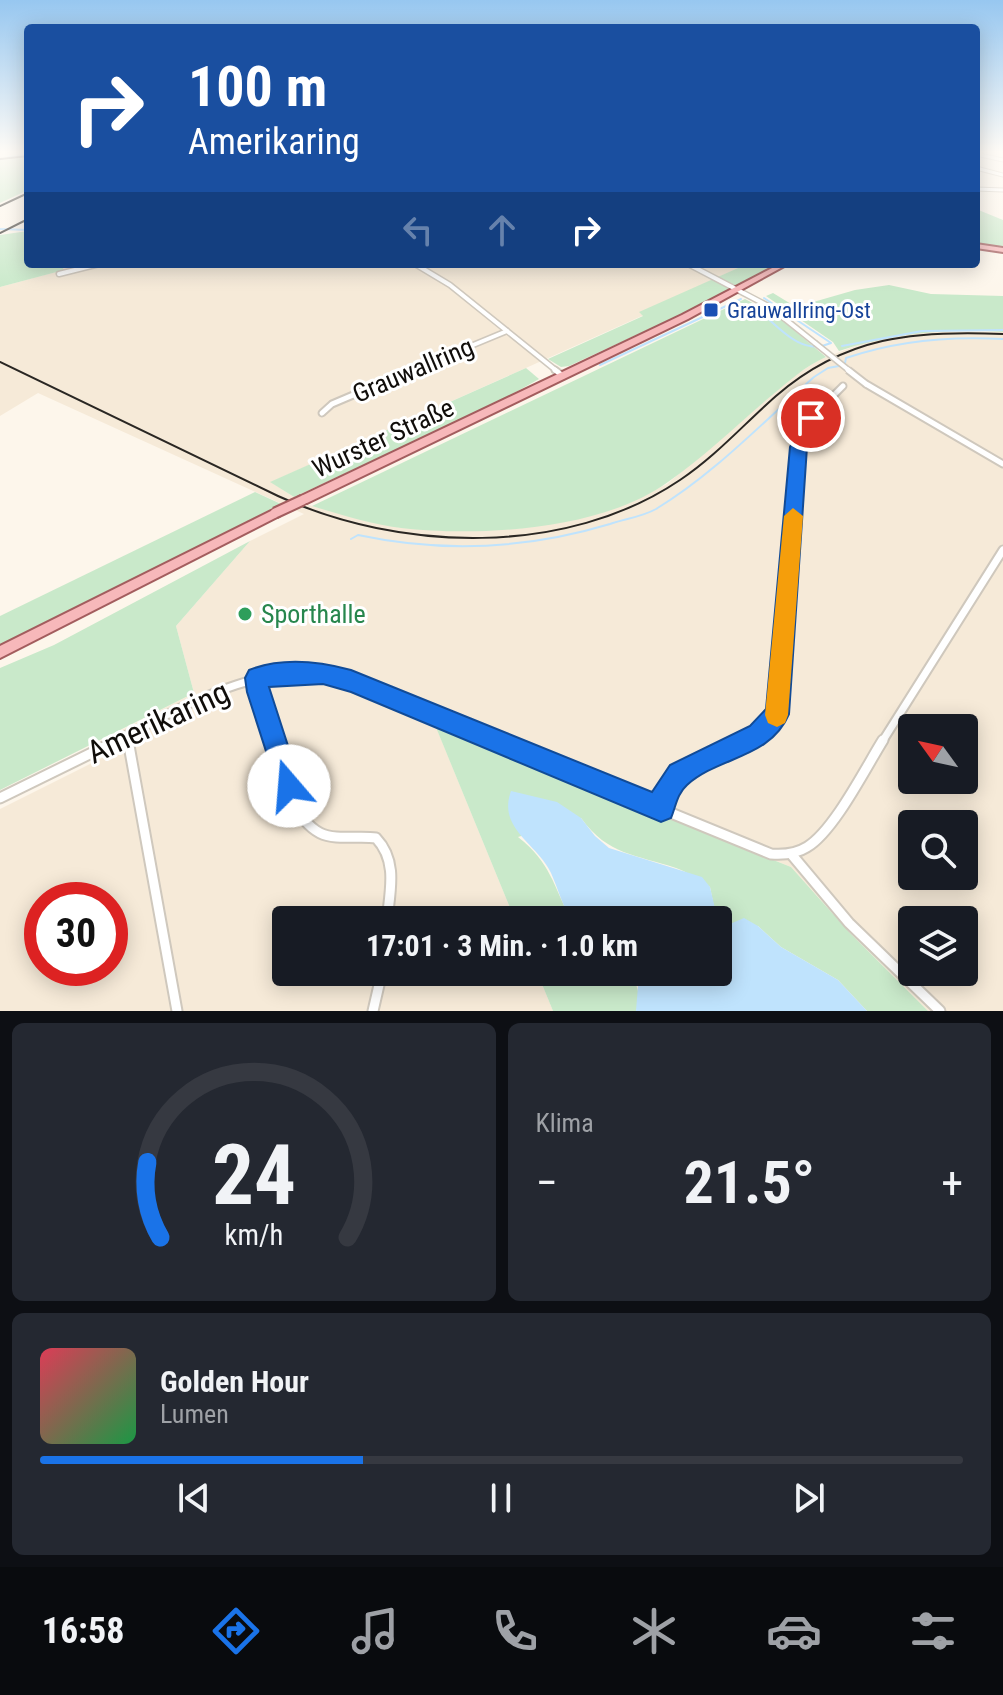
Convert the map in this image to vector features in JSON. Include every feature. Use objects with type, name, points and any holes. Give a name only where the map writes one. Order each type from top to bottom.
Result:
[{"type":"main road","points":[[980,247],[1003,250]]},
{"type":"main road","name":"Wurster Straße","points":[[0,652],[275,513],[563,376],[778,268]]},
{"type":"street","points":[[59,274],[83,268]]},
{"type":"street","name":"Grauwallring","points":[[422,268],[450,285],[563,376]]},
{"type":"street","points":[[696,268],[770,307],[866,384],[909,412],[987,452],[1003,464]]},
{"type":"street","name":"Grauwallring","points":[[322,413],[349,396],[507,331]]},
{"type":"street","points":[[661,809],[665,791],[679,774],[758,735],[777,714],[799,447],[811,418],[843,386]]},
{"type":"street","points":[[940,1011],[849,923],[792,855],[810,847],[824,833],[1003,550]]},
{"type":"street","name":"Amerikaring","points":[[0,798],[199,699],[257,678],[289,673],[323,673],[351,681],[771,854],[792,855]]},
{"type":"street","points":[[257,678],[258,692],[295,805],[305,823],[321,834],[366,836],[384,844],[391,863],[388,906]]},
{"type":"street","points":[[127,735],[177,1011]]},
{"type":"street","points":[[373,1011],[379,986]]},
{"type":"shaded area","points":[[62,268],[738,268],[640,313],[644,315],[271,482],[312,506],[401,528],[516,529],[580,518],[629,503],[667,484],[795,375],[819,360],[868,341],[899,335],[934,331],[1003,332],[1003,1011],[928,1011],[903,986],[978,986],[978,906],[898,906],[898,981],[791,867],[436,727],[509,906],[272,906],[272,986],[543,986],[553,1011],[0,1011],[0,809],[124,747],[122,730],[194,693],[176,626],[250,541],[304,514],[38,393],[0,416],[0,287]]},
{"type":"green space","points":[[980,211],[1003,220],[1003,248],[980,245]]},
{"type":"green space","points":[[24,232],[24,268],[64,270],[0,287],[0,235]]},
{"type":"green space","points":[[738,268],[773,268],[569,366],[561,367],[548,359],[643,316],[639,312]]},
{"type":"green space","points":[[889,285],[931,294],[1003,296],[1003,332],[920,333],[839,351],[833,342],[766,296],[773,293],[796,307],[855,290]]},
{"type":"green space","points":[[745,299],[777,316],[826,357],[790,380],[668,482],[641,498],[610,511],[575,520],[503,530],[467,531],[390,526],[312,506]]},
{"type":"green space","points":[[526,368],[539,379],[495,404],[294,497],[270,482]]},
{"type":"green space","points":[[255,492],[281,504],[0,647],[0,616]]},
{"type":"green space","points":[[250,541],[176,626],[194,693],[0,790],[0,668],[54,645]]},
{"type":"green space","points":[[435,725],[791,867],[898,981],[898,986],[903,986],[928,1011],[867,1011],[838,980],[781,947],[758,926],[732,924],[732,906],[714,906],[710,887],[680,870],[613,847],[581,818],[518,837],[545,865],[564,906],[509,906]]},
{"type":"green space","points":[[543,986],[636,986],[638,991],[636,1011],[553,1011]]},
{"type":"water","points":[[511,791],[557,802],[581,818],[609,848],[702,877],[710,887],[714,906],[565,906],[545,863],[514,826],[508,804]]},
{"type":"water","points":[[744,918],[781,947],[838,980],[867,1011],[636,1011],[638,986],[732,986],[732,923]]},
{"type":"waterway","points":[[0,229],[24,230]]},
{"type":"waterway","points":[[751,304],[798,342],[808,346],[831,343],[764,298]]},
{"type":"waterway","points":[[600,365],[741,299]]},
{"type":"waterway","points":[[842,346],[922,331],[1003,330]]},
{"type":"waterway","points":[[845,363],[846,358],[904,343],[963,338],[1003,339]]},
{"type":"waterway","points":[[351,539],[358,535],[421,544],[484,546],[547,539],[645,514],[677,495],[718,464],[814,377],[828,368],[839,366]]},
{"type":"railway","points":[[0,206],[17,198]]},
{"type":"railway","points":[[0,233],[24,221]]},
{"type":"railway","points":[[0,362],[278,496],[326,515],[376,528],[429,536],[482,538],[535,534],[586,523],[635,505],[693,471],[802,376],[828,360],[855,349],[911,336],[1003,334]]},
{"type":"slow traffic","points":[[777,715],[793,516]]},
{"type":"place","name":"Grauwallring-Ost","points":[[711,310]]},
{"type":"place","name":"Sporthalle","points":[[245,614]]},
{"type":"route","points":[[289,786],[258,692],[257,678],[289,673],[323,673],[351,681],[661,809],[665,791],[679,774],[758,735],[777,714],[799,447],[811,418]]}]
